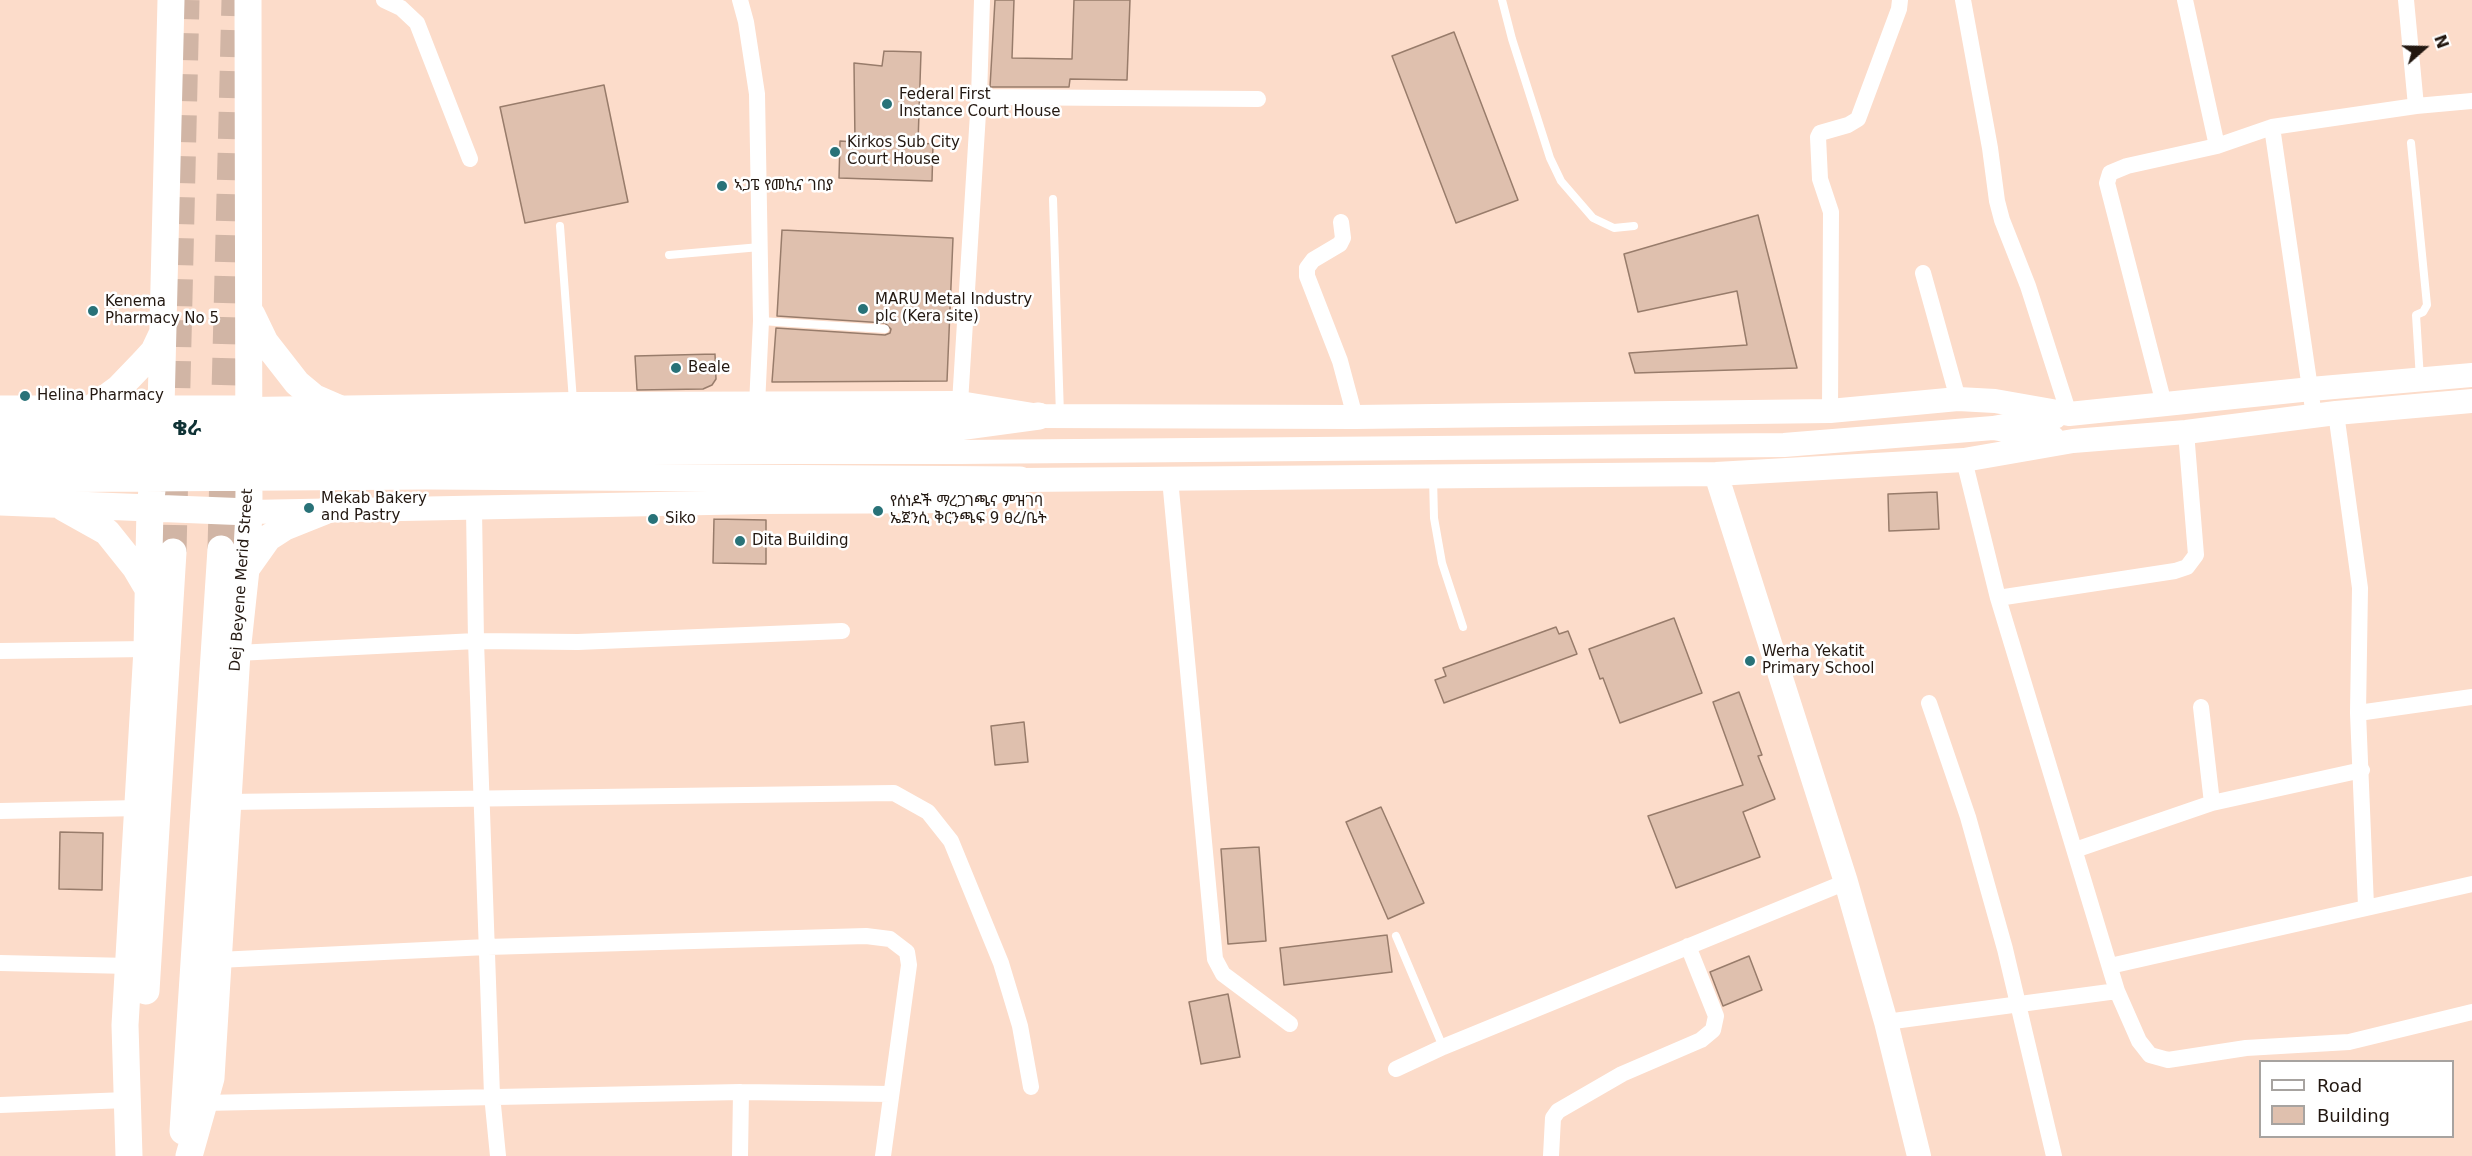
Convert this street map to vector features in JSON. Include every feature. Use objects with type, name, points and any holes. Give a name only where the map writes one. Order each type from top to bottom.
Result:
[{"type":"main road","points":[[129,1156],[125,1025],[147,649],[150,508],[161,408],[171,0]]},
{"type":"main road","name":"Dej Beyene Merid Street","points":[[189,1156],[211,1078],[237,652],[246,569],[250,453],[251,4]]},
{"type":"main road","points":[[250,310],[265,342],[297,383],[346,418]]},
{"type":"main road","points":[[92,408],[118,389],[143,363],[154,351],[163,332]]},
{"type":"main road","points":[[0,456],[157,453],[959,452],[1784,445],[1993,428],[2069,414],[2472,375]]},
{"type":"main road","points":[[0,408],[250,409],[346,418],[958,427],[1050,416],[1355,417],[1830,411],[1958,399],[1995,400],[2069,414]]},
{"type":"main road","points":[[0,479],[357,476],[1020,480],[1716,474],[1964,460],[2073,441],[2186,432],[2325,415],[2472,401]]},
{"type":"main road","points":[[0,431],[346,418],[573,404],[960,403],[1050,416]]},
{"type":"main road","points":[[1993,428],[2073,441]]},
{"type":"main road","points":[[1716,474],[1846,882],[1886,1022],[1919,1156]]},
{"type":"main road","points":[[0,502],[249,512],[760,502],[976,501],[1020,480]]},
{"type":"main road","points":[[55,503],[107,532],[135,567],[148,589]]},
{"type":"main road","points":[[246,569],[268,538],[285,527],[325,511]]},
{"type":"main road","points":[[182,1156],[221,549]]},
{"type":"main road","points":[[139,1156],[144,1028],[173,552]]},
{"type":"street","points":[[384,0],[401,8],[417,23],[470,159]]},
{"type":"street","points":[[740,0],[746,22],[757,94],[761,321],[756,405]]},
{"type":"street","points":[[960,403],[979,97],[982,0]]},
{"type":"street","points":[[1830,411],[1831,212],[1820,179],[1818,136],[1820,133],[1848,125],[1858,119],[1895,20],[1899,0]]},
{"type":"street","points":[[1963,0],[1990,148],[1997,201],[2002,220],[2028,286],[2069,414]]},
{"type":"street","points":[[2185,0],[2217,146]]},
{"type":"street","points":[[2406,0],[2416,106]]},
{"type":"street","points":[[979,97],[1258,99]]},
{"type":"street","points":[[2164,404],[2107,183],[2110,173],[2127,166],[2217,146],[2272,127],[2416,106],[2472,101]]},
{"type":"street","points":[[2272,127],[2311,389],[2325,415],[2360,588],[2358,713],[2366,906]]},
{"type":"street","points":[[1341,222],[1343,238],[1340,244],[1313,260],[1307,268],[1307,276],[1340,361],[1355,417]]},
{"type":"street","points":[[1923,273],[1958,399]]},
{"type":"street","points":[[1998,598],[2175,571],[2187,567],[2196,555],[2186,432]]},
{"type":"street","points":[[1964,460],[1998,598],[2117,991],[2139,1041],[2150,1055],[2168,1060],[2246,1048],[2349,1042],[2472,1012]]},
{"type":"street","points":[[1170,479],[1215,959],[1224,974],[1290,1024]]},
{"type":"street","points":[[474,509],[476,641],[492,1095],[498,1156]]},
{"type":"street","points":[[237,652],[476,641],[578,642],[842,631]]},
{"type":"street","points":[[0,651],[147,649]]},
{"type":"street","points":[[2358,713],[2472,698]]},
{"type":"street","points":[[1929,703],[1968,817],[2019,1005],[2054,1156]]},
{"type":"street","points":[[2201,707],[2212,803]]},
{"type":"street","points":[[2075,850],[2212,803],[2362,770]]},
{"type":"street","points":[[228,802],[894,793],[927,812],[951,841],[1002,963],[1020,1026],[1031,1088]]},
{"type":"street","points":[[0,811],[139,808]]},
{"type":"street","points":[[1396,1070],[1443,1047],[1846,882]]},
{"type":"street","points":[[2110,966],[2366,906],[2472,884]]},
{"type":"street","points":[[218,960],[487,947],[866,936],[890,939],[907,952],[909,965],[883,1156]]},
{"type":"street","points":[[1551,1156],[1553,1118],[1558,1111],[1622,1074],[1701,1040],[1713,1029],[1716,1016],[1688,946]]},
{"type":"street","points":[[0,963],[129,966]]},
{"type":"street","points":[[1886,1022],[2117,991]]},
{"type":"street","points":[[203,1102],[741,1092],[891,1094]]},
{"type":"street","points":[[740,1156],[741,1092]]},
{"type":"street","points":[[0,1104],[126,1100]]},
{"type":"lane","points":[[1503,0],[1512,39],[1550,159],[1561,181],[1593,218],[1614,228],[1634,226]]},
{"type":"lane","points":[[2411,144],[2427,305],[2423,312],[2415,315],[2421,379]]},
{"type":"lane","points":[[1050,416],[1053,199]]},
{"type":"lane","points":[[560,225],[573,404]]},
{"type":"lane","points":[[669,255],[760,247]]},
{"type":"lane","points":[[761,321],[885,329]]},
{"type":"lane","points":[[1433,477],[1434,518],[1442,562],[1463,627]]},
{"type":"lane","points":[[1396,936],[1443,1047]]},
{"type":"building","points":[[995,0],[1014,0],[1012,58],[1072,59],[1074,0],[1130,0],[1127,80],[1070,79],[1069,87],[990,87]]},
{"type":"building","points":[[1454,32],[1518,200],[1456,223],[1392,56]]},
{"type":"building","name":"Federal First Instance Court House","points":[[884,51],[921,52],[918,143],[933,144],[932,181],[839,178],[840,141],[855,142],[854,63],[882,66]]},
{"type":"building","points":[[604,85],[628,202],[525,223],[500,107]]},
{"type":"building","points":[[1758,215],[1797,368],[1635,373],[1629,353],[1747,345],[1737,291],[1638,312],[1624,254]]},
{"type":"building","name":"MARU Metal Industry plc (Kera site)","points":[[782,230],[953,238],[947,381],[772,382],[776,328],[885,335],[890,333],[891,329],[885,323],[777,316]]},
{"type":"building","name":"Beale","points":[[715,354],[716,379],[712,385],[703,389],[637,390],[635,356]]},
{"type":"building","points":[[1937,492],[1939,529],[1889,531],[1888,494]]},
{"type":"building","name":"Dita Building","points":[[714,519],[766,520],[766,564],[713,563]]},
{"type":"building","points":[[1674,618],[1702,693],[1620,723],[1589,649]]},
{"type":"building","points":[[1556,627],[1559,634],[1568,631],[1577,654],[1444,703],[1435,680],[1446,676],[1443,668]]},
{"type":"building","points":[[1739,692],[1762,755],[1758,756],[1775,799],[1743,812],[1760,857],[1676,888],[1648,816],[1743,785],[1713,702]]},
{"type":"building","points":[[1024,722],[1028,762],[995,765],[991,726]]},
{"type":"building","points":[[1381,807],[1424,903],[1388,919],[1346,822]]},
{"type":"building","points":[[60,832],[103,833],[102,890],[59,889]]},
{"type":"building","points":[[1259,847],[1266,941],[1228,944],[1221,849]]},
{"type":"building","points":[[1387,935],[1392,972],[1284,985],[1280,948]]},
{"type":"building","points":[[1749,956],[1762,990],[1723,1006],[1710,972]]},
{"type":"building","points":[[1228,994],[1240,1057],[1201,1064],[1189,1002]]},
{"type":"tunnel","points":[[173,552],[186,0]]},
{"type":"tunnel","points":[[221,549],[235,0]]},
{"type":"place","name":"Federal First Instance Court House","points":[[887,104]]},
{"type":"place","name":"Kirkos Sub City Court House","points":[[835,152]]},
{"type":"place","name":"ኣጋፔ የመኪና ገበያ","points":[[722,186]]},
{"type":"place","name":"MARU Metal Industry plc (Kera site)","points":[[863,309]]},
{"type":"place","name":"Kenema Pharmacy No 5","points":[[93,311]]},
{"type":"place","name":"Beale","points":[[676,368]]},
{"type":"place","name":"Helina Pharmacy","points":[[25,396]]},
{"type":"place","name":"Mekab Bakery and Pastry","points":[[309,508]]},
{"type":"place","name":"የሰነዶች ማረጋገጫና ምዝገባ ኤጀንሲ ቅርንጫፍ 9 ፀረ/ቤት","points":[[878,511]]},
{"type":"place","name":"Siko","points":[[653,519]]},
{"type":"place","name":"Dita Building","points":[[740,541]]},
{"type":"place","name":"Werha Yekatit Primary School","points":[[1750,661]]},
{"type":"district","name":"ቄራ","points":[[187,430]]}]
